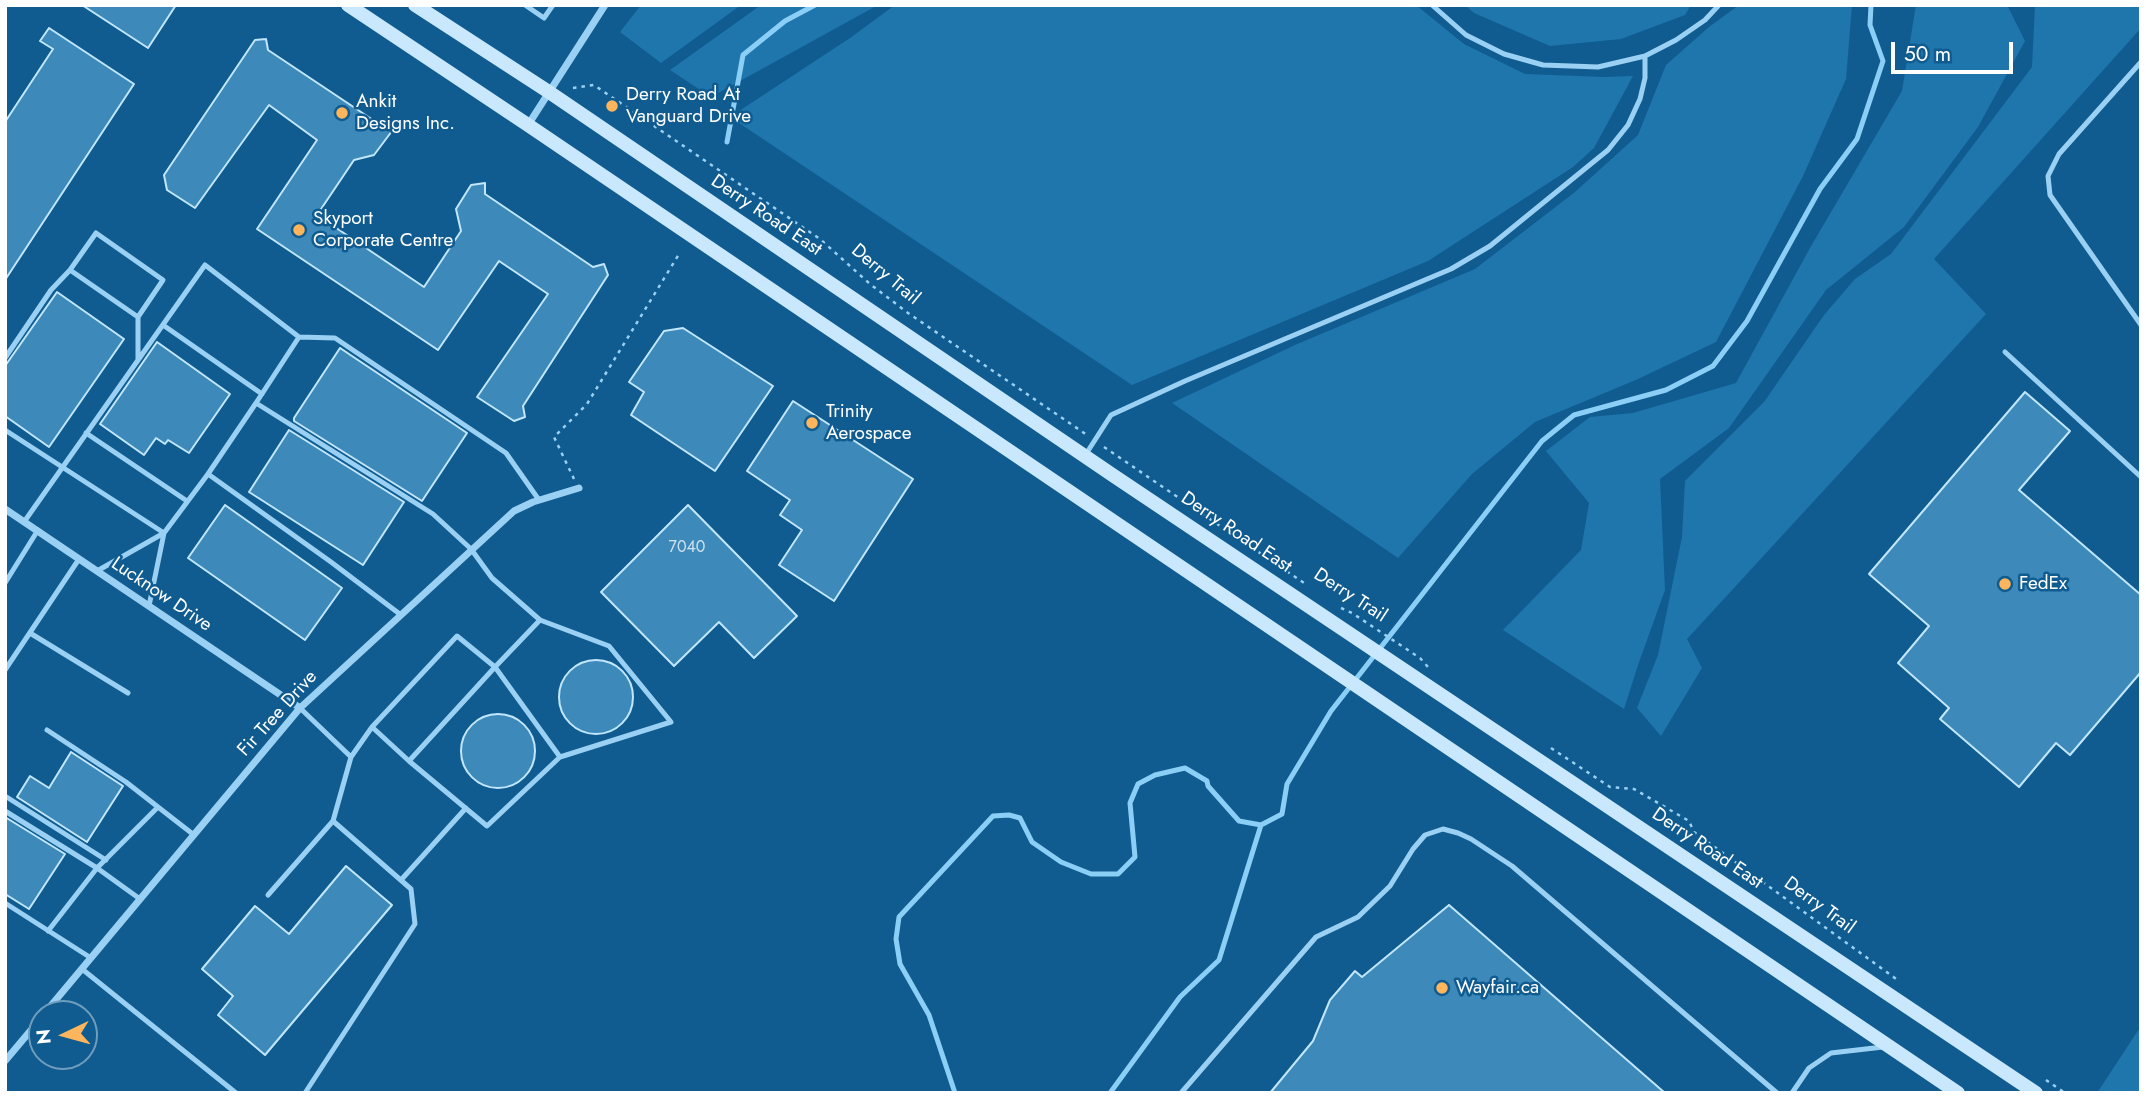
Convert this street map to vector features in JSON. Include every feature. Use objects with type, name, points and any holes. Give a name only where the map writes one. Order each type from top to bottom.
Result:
[{"type":"main road","points":[[348,5],[1958,1093]]},
{"type":"main road","name":"Derry Road East","points":[[415,5],[549,92],[1085,456],[2036,1093]]},
{"type":"street","points":[[528,125],[605,5]]},
{"type":"street","name":"Fir Tree Drive","points":[[56,1000],[300,708],[514,511],[579,488]]},
{"type":"street","name":"Lucknow Drive","points":[[5,509],[300,708]]},
{"type":"street","name":"Fir Tree Drive","points":[[5,1061],[28,1033]]},
{"type":"lane","points":[[525,5],[544,18],[553,5]]},
{"type":"lane","points":[[1433,5],[1466,35],[1484,46],[1543,65],[1598,67],[1645,56],[1676,40],[1705,20],[1719,5]]},
{"type":"lane","points":[[1085,456],[1111,415],[1197,375],[1451,269],[1490,246],[1608,150],[1628,125],[1640,99],[1645,78],[1645,56]]},
{"type":"lane","points":[[2141,62],[2060,153],[2048,176],[2050,195],[2141,325]]},
{"type":"lane","points":[[5,358],[51,290],[70,270],[96,233],[163,280],[138,317],[138,359]]},
{"type":"lane","points":[[24,522],[205,265],[299,337],[335,338],[506,453],[539,500]]},
{"type":"lane","points":[[70,270],[138,317]]},
{"type":"lane","points":[[163,325],[262,394]]},
{"type":"lane","points":[[97,571],[163,533],[208,474],[299,337]]},
{"type":"lane","points":[[2005,352],[2141,477]]},
{"type":"lane","points":[[256,404],[433,514],[471,549],[492,578],[540,620],[609,646],[671,722],[560,757],[487,826],[372,727]]},
{"type":"lane","points":[[5,430],[163,533]]},
{"type":"lane","points":[[86,433],[187,501]]},
{"type":"lane","points":[[208,474],[401,615]]},
{"type":"lane","points":[[5,583],[38,530]]},
{"type":"lane","points":[[149,606],[163,533]]},
{"type":"lane","points":[[5,670],[79,559]]},
{"type":"lane","points":[[409,761],[540,620]]},
{"type":"lane","points":[[30,633],[128,693]]},
{"type":"lane","points":[[268,895],[333,821],[351,757],[372,727],[457,636],[495,667],[560,757]]},
{"type":"lane","points":[[300,708],[351,757]]},
{"type":"lane","points":[[47,730],[126,782],[194,835]]},
{"type":"lane","points":[[5,796],[106,860]]},
{"type":"lane","points":[[48,931],[97,868],[158,807]]},
{"type":"lane","points":[[401,880],[466,808]]},
{"type":"lane","points":[[5,811],[97,868],[140,899]]},
{"type":"lane","points":[[305,1093],[415,924],[411,889],[333,821]]},
{"type":"lane","points":[[1181,1093],[1316,937],[1358,917],[1391,886],[1413,849],[1425,835],[1443,829],[1471,839],[1512,866],[1777,1093]]},
{"type":"lane","points":[[5,903],[91,958]]},
{"type":"lane","points":[[82,969],[236,1093]]},
{"type":"lane","points":[[1792,1093],[1809,1069],[1831,1053],[1890,1046]]},
{"type":"path","name":"Derry Trail","points":[[549,92],[594,85],[820,239],[870,284],[908,313],[1309,586]]},
{"type":"path","points":[[579,488],[554,437],[587,404],[679,254]]},
{"type":"path","name":"Derry Trail","points":[[1332,602],[1352,612],[1420,658],[1428,667]]},
{"type":"path","name":"Derry Trail","points":[[1542,742],[1610,787],[1634,789],[1689,821],[1694,832],[1905,985]]},
{"type":"path","points":[[2042,1077],[2065,1093]]},
{"type":"shaded area","points":[[641,5],[741,5],[661,63],[620,32]]},
{"type":"shaded area","points":[[761,5],[878,5],[711,97],[670,70]]},
{"type":"shaded area","points":[[895,5],[1416,5],[1464,44],[1525,74],[1633,76],[1594,148],[1573,167],[1428,261],[1132,385],[730,117]]},
{"type":"shaded area","points":[[1465,5],[1691,5],[1685,15],[1621,39],[1550,46],[1474,13]]},
{"type":"shaded area","points":[[1739,5],[1852,5],[1846,79],[1803,176],[1716,342],[1638,379],[1535,422],[1472,474],[1398,558],[1172,403],[1295,345],[1475,269],[1575,192],[1638,135],[1666,65]]},
{"type":"shaded area","points":[[1916,5],[2007,5],[2025,41],[1978,127],[1904,227],[1826,290],[1729,428],[1660,479],[1665,590],[1624,709],[1503,630],[1581,550],[1589,503],[1546,451],[1590,417],[1633,413],[1736,383],[1810,248],[1902,91]]},
{"type":"shaded area","points":[[2035,5],[2141,5],[2141,28],[1934,259],[1986,314],[1687,639],[1702,668],[1661,736],[1637,708],[1658,655],[1682,537],[1685,481],[1764,402],[1824,315],[1855,279],[1891,254],[2032,67]]},
{"type":"shaded area","points":[[2141,1026],[2141,1093],[2097,1093]]},
{"type":"building","points":[[82,5],[176,5],[148,48]]},
{"type":"building","points":[[49,28],[134,84],[5,280],[5,122],[53,49],[40,41]]},
{"type":"building","name":"Skyport Corporate Centre","points":[[266,39],[268,50],[376,122],[388,119],[392,131],[374,155],[354,160],[317,215],[424,287],[461,231],[456,209],[471,185],[485,183],[485,194],[593,267],[604,264],[608,275],[523,406],[525,417],[514,421],[477,397],[548,294],[499,261],[438,350],[257,229],[317,140],[269,105],[195,208],[167,190],[164,175],[255,40]]},
{"type":"building","points":[[57,292],[124,339],[49,447],[5,416],[5,366]]},
{"type":"building","points":[[683,328],[773,386],[715,471],[631,415],[644,392],[629,382],[664,331]]},
{"type":"building","points":[[157,342],[230,394],[189,453],[168,440],[165,444],[156,438],[144,455],[100,424]]},
{"type":"building","points":[[340,348],[467,433],[422,501],[294,421]]},
{"type":"building","name":"FedEx","points":[[2025,392],[2070,431],[2019,490],[2141,595],[2141,672],[2070,755],[2056,743],[2019,787],[1940,719],[1949,708],[1898,663],[1929,626],[1869,574]]},
{"type":"building","points":[[793,401],[913,479],[834,601],[779,565],[802,530],[780,515],[790,500],[747,471]]},
{"type":"building","points":[[289,430],[404,502],[363,565],[249,492]]},
{"type":"building","points":[[225,505],[342,588],[305,640],[188,558]]},
{"type":"building","points":[[688,505],[797,616],[754,658],[719,622],[674,666],[601,592]]},
{"type":"building","points":[[589,660],[603,660],[617,666],[627,676],[633,697],[627,718],[617,728],[603,734],[589,734],[575,728],[565,718],[559,704],[559,690],[565,676],[575,666]]},
{"type":"building","points":[[491,714],[505,714],[519,720],[529,730],[535,751],[529,772],[519,782],[505,788],[491,788],[477,782],[467,772],[461,758],[461,744],[467,730],[477,720]]},
{"type":"building","points":[[71,752],[123,786],[87,842],[17,797],[30,776],[49,788]]},
{"type":"building","points":[[5,817],[65,854],[29,909],[5,894]]},
{"type":"building","points":[[346,866],[392,905],[265,1055],[218,1015],[233,996],[202,969],[255,906],[289,934]]},
{"type":"building","name":"Wayfair.ca","points":[[1449,905],[1665,1093],[1270,1093],[1313,1041],[1330,1000],[1355,971],[1362,977]]},
{"type":"waterway","points":[[727,142],[743,55],[785,21],[815,5]]},
{"type":"waterway","points":[[955,1093],[929,1015],[900,964],[896,939],[899,917],[993,816],[1009,815],[1020,818],[1032,842],[1061,862],[1091,874],[1118,874],[1135,857],[1130,803],[1138,784],[1155,775],[1185,768],[1207,781],[1208,786],[1239,821],[1261,825],[1282,814],[1287,784],[1331,711],[1542,441],[1574,415],[1666,390],[1713,366],[1747,321],[1820,189],[1857,139],[1883,61],[1870,25],[1871,5]]},
{"type":"waterway","points":[[1110,1093],[1180,997],[1219,960],[1261,825]]},
{"type":"place","name":"Derry Road At Vanguard Drive","points":[[612,106]]},
{"type":"place","name":"Ankit Designs Inc.","points":[[342,113]]},
{"type":"place","name":"Skyport Corporate Centre","points":[[299,230]]},
{"type":"place","name":"Trinity Aerospace","points":[[812,423]]},
{"type":"place","name":"FedEx","points":[[2005,584]]},
{"type":"place","name":"Wayfair.ca","points":[[1442,988]]}]
